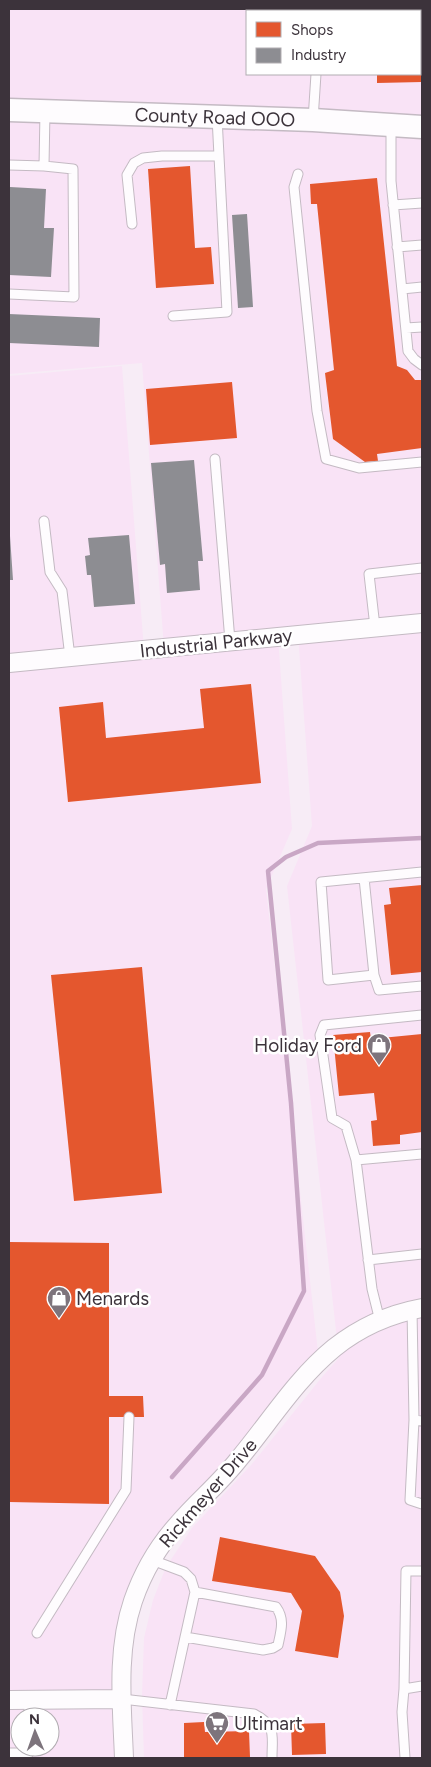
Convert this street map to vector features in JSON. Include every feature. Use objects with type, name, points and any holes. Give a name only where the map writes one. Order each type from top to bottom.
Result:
[{"type":"street","name":"County Road OOO","points":[[9,110],[313,120],[422,127]]},
{"type":"street","name":"Industrial Parkway","points":[[9,663],[422,623]]},
{"type":"street","name":"Rickmeyer Drive","points":[[124,1758],[122,1657],[127,1626],[137,1592],[152,1560],[172,1531],[232,1468],[314,1366],[349,1337],[380,1321],[417,1309]]},
{"type":"street","points":[[9,1700],[25,1707]]},
{"type":"street","points":[[50,1707],[122,1700]]},
{"type":"lane","points":[[313,120],[316,75]]},
{"type":"lane","points":[[44,166],[45,111]]},
{"type":"lane","points":[[173,316],[227,312],[217,117]]},
{"type":"lane","points":[[391,126],[391,181],[408,351],[422,365]]},
{"type":"lane","points":[[132,224],[127,175],[134,163],[143,158],[162,156],[219,156]]},
{"type":"lane","points":[[9,165],[73,168],[74,296],[9,294]]},
{"type":"lane","points":[[298,174],[294,187],[317,411],[326,459],[359,468],[422,462]]},
{"type":"lane","points":[[393,205],[422,203]]},
{"type":"lane","points":[[398,247],[422,245]]},
{"type":"lane","points":[[402,289],[422,287]]},
{"type":"lane","points":[[406,328],[422,327]]},
{"type":"lane","points":[[215,459],[230,641]]},
{"type":"lane","points":[[44,521],[50,572],[62,591],[70,657]]},
{"type":"lane","points":[[374,627],[370,574],[422,568]]},
{"type":"lane","points":[[374,975],[328,980],[321,882],[422,872]]},
{"type":"lane","points":[[364,878],[374,975],[379,990],[422,986]]},
{"type":"lane","points":[[380,1321],[372,1290],[356,1160],[346,1126],[332,1118],[320,1035],[324,1025],[422,1015]]},
{"type":"lane","points":[[356,1160],[422,1154]]},
{"type":"lane","points":[[368,1260],[422,1254]]},
{"type":"lane","points":[[417,1309],[413,1357],[418,1387],[418,1421],[410,1500],[422,1504]]},
{"type":"lane","points":[[413,1357],[422,1355]]},
{"type":"lane","points":[[37,1633],[126,1490],[129,1417]]},
{"type":"lane","points":[[152,1560],[184,1572],[192,1579],[195,1592],[170,1704]]},
{"type":"lane","points":[[404,1758],[402,1712],[406,1571],[422,1572]]},
{"type":"lane","points":[[185,1637],[263,1650],[278,1645],[282,1623],[280,1613],[276,1607],[195,1592]]},
{"type":"lane","points":[[404,1689],[422,1686]]},
{"type":"lane","points":[[122,1700],[254,1714],[266,1720],[272,1730],[272,1758]]},
{"type":"shaded area","points":[[9,9],[422,9],[422,1758],[144,1758],[142,1696],[144,1638],[153,1600],[166,1567],[192,1528],[252,1464],[339,1358],[287,886],[312,826],[298,634],[164,647],[142,363],[9,374]]},
{"type":"shaded area","points":[[122,366],[144,650],[278,637],[292,829],[266,889],[319,1361],[179,1522],[133,1603],[124,1758],[9,1758],[9,376]]},
{"type":"building: Shops","points":[[422,9],[422,82],[377,83],[377,75],[421,75],[421,10],[388,10]]},
{"type":"building: Shops","points":[[190,166],[195,248],[211,247],[214,284],[156,288],[148,169]]},
{"type":"building: Shops","points":[[377,178],[397,366],[407,370],[415,380],[422,380],[422,448],[377,454],[378,461],[365,462],[333,439],[325,373],[334,370],[317,204],[311,204],[310,184]]},
{"type":"building: Shops","points":[[232,382],[237,438],[150,445],[146,389]]},
{"type":"building: Shops","points":[[251,684],[261,783],[68,802],[59,707],[103,702],[106,738],[204,728],[200,689]]},
{"type":"building: Shops","points":[[422,885],[422,972],[391,975],[384,905],[391,904],[389,888]]},
{"type":"building: Shops","points":[[142,967],[162,1193],[74,1201],[51,975]]},
{"type":"building: Shops","name":"Holiday Ford","points":[[370,1032],[371,1039],[422,1034],[422,1132],[400,1135],[400,1144],[373,1146],[371,1121],[377,1120],[374,1093],[339,1096],[333,1035]]},
{"type":"building: Shops","name":"Menards","points":[[9,1242],[109,1243],[109,1396],[143,1396],[144,1417],[109,1417],[109,1504],[9,1502]]},
{"type":"building: Shops","points":[[220,1537],[315,1556],[340,1592],[344,1616],[338,1658],[295,1651],[302,1611],[291,1593],[212,1581]]},
{"type":"building: Shops","name":"Ultimart","points":[[204,1722],[205,1732],[249,1731],[250,1757],[184,1758],[184,1723]]},
{"type":"building: Shops","points":[[325,1723],[326,1754],[292,1755],[291,1724]]},
{"type":"building: Industry","points":[[10,187],[46,189],[44,228],[54,228],[51,277],[9,275]]},
{"type":"building: Industry","points":[[247,214],[253,307],[238,308],[232,215]]},
{"type":"building: Industry","points":[[9,314],[100,318],[99,347],[9,343]]},
{"type":"building: Industry","points":[[194,460],[203,561],[198,561],[200,590],[167,593],[165,564],[160,565],[151,463]]},
{"type":"building: Industry","points":[[129,535],[135,604],[94,607],[91,575],[87,575],[85,556],[90,555],[88,538]]},
{"type":"building: Industry","points":[[10,536],[13,580],[9,580]]},
{"type":"waterway","points":[[172,1477],[262,1375],[304,1291],[291,1103],[268,871],[286,857],[318,843],[422,838]]},
{"type":"place","name":"Holiday Ford","points":[[379,1066]]},
{"type":"place","name":"Menards","points":[[59,1319]]},
{"type":"place","name":"Ultimart","points":[[217,1744]]}]
